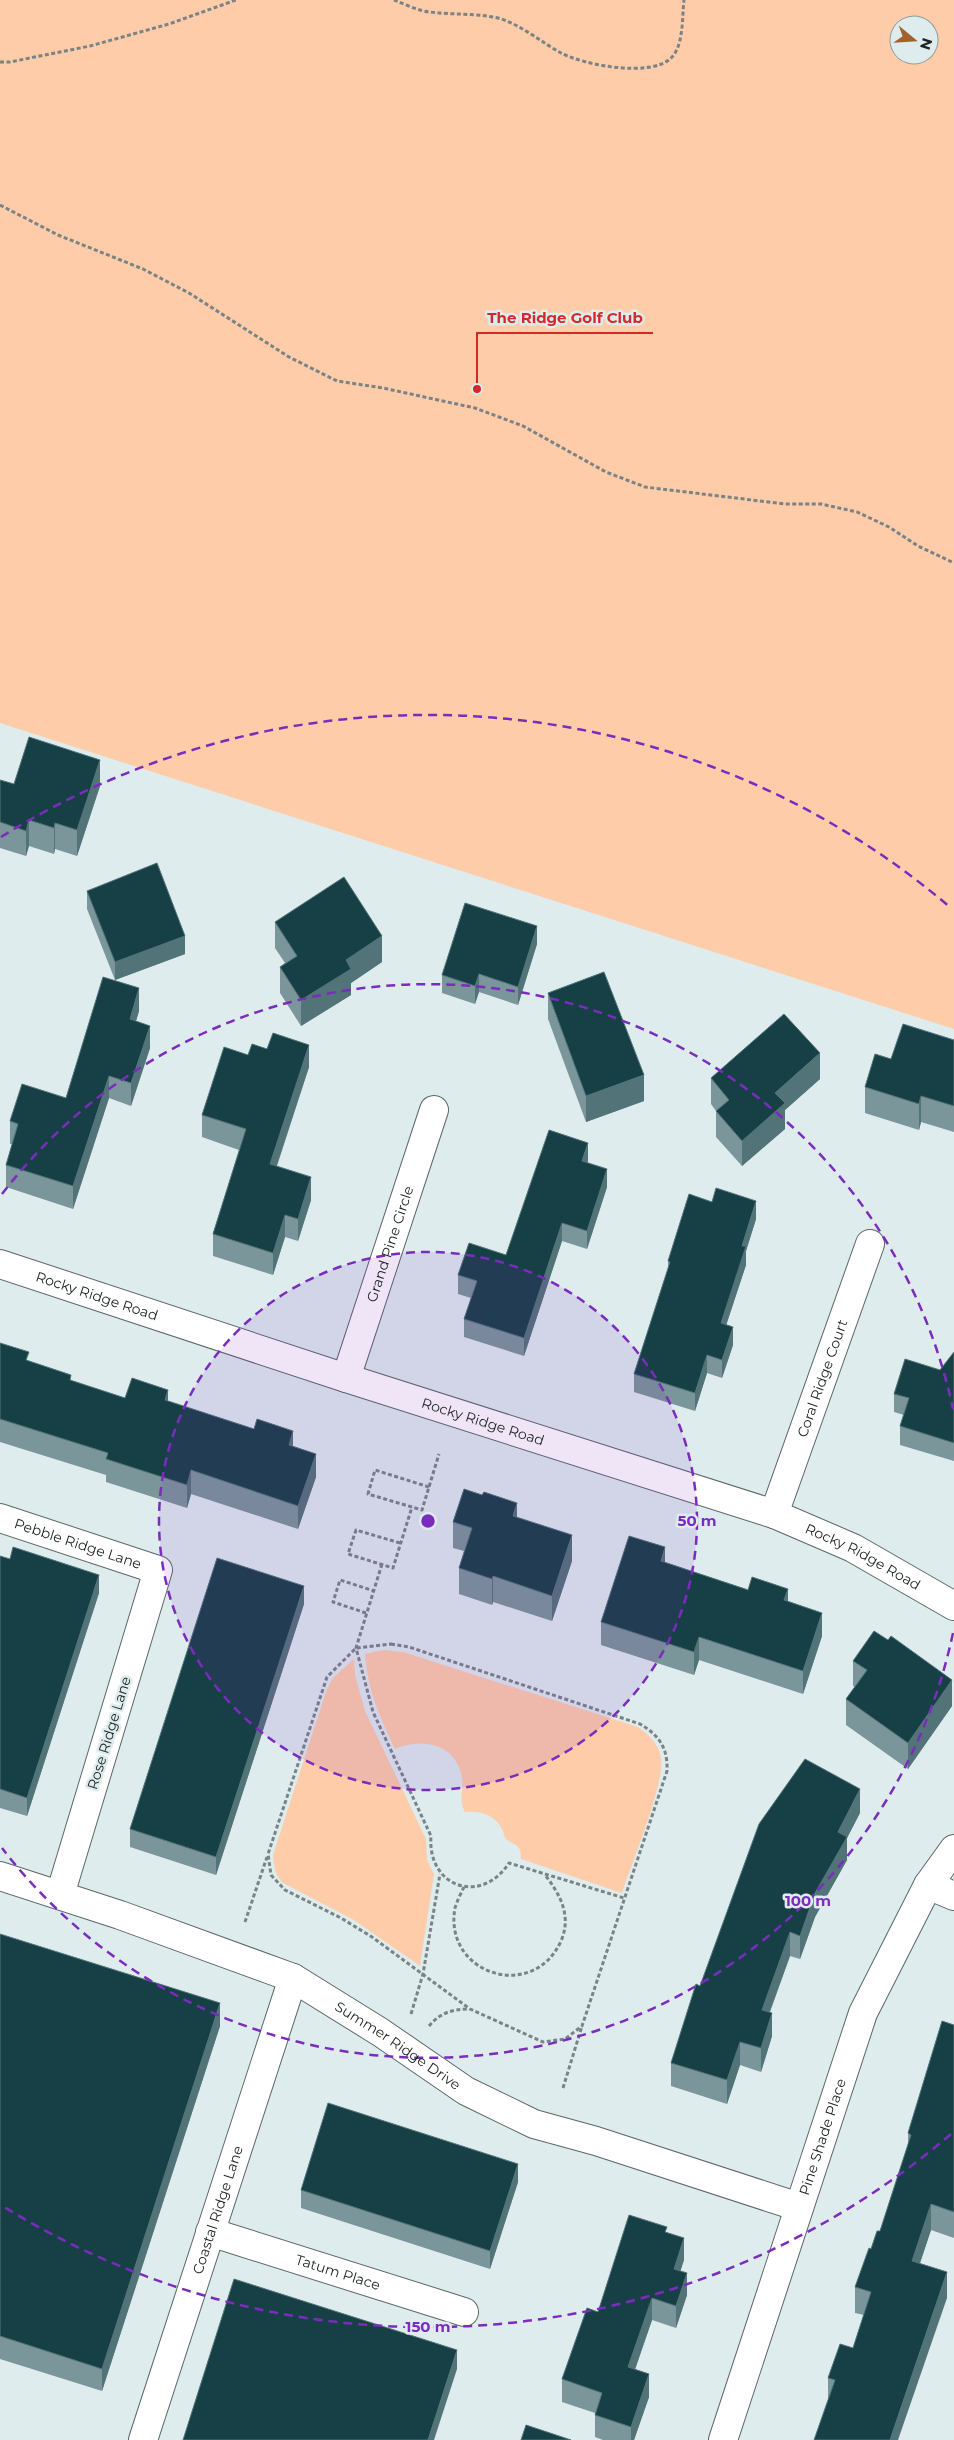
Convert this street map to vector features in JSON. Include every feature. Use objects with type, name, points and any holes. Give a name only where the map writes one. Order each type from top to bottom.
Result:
[{"type":"street","name":"Grand Pine Circle","points":[[346,1378],[434,1110]]},
{"type":"street","name":"Coral Ridge Court","points":[[774,1514],[870,1244]]},
{"type":"street","name":"Rocky Ridge Road","points":[[0,1264],[346,1378],[774,1514],[854,1548],[954,1606]]},
{"type":"street","name":"Pebble Ridge Lane","points":[[0,1518],[158,1570]]},
{"type":"street","name":"Rose Ridge Lane","points":[[60,1895],[158,1570]]},
{"type":"street","name":"Pine Shade Place","points":[[723,2440],[863,2013],[928,1885],[954,1849]]},
{"type":"street","name":"Summer Ridge Drive","points":[[0,1876],[120,1915],[293,1978],[380,2032],[466,2091],[534,2124],[799,2207]]},
{"type":"street","points":[[928,1885],[954,1896]]},
{"type":"street","name":"Coastal Ridge Lane","points":[[143,2440],[293,1978]]},
{"type":"street","name":"Tatum Place","points":[[210,2232],[464,2312]]},
{"type":"path","points":[[0,62],[10,62],[90,46],[169,24],[236,0]]},
{"type":"path","points":[[394,0],[428,12],[467,13],[500,19],[563,54],[600,64],[628,68],[654,67],[672,58],[682,35],[684,0]]},
{"type":"path","points":[[0,205],[58,235],[151,273],[189,293],[289,357],[337,381],[383,388],[475,408],[523,426],[606,472],[645,487],[785,504],[821,504],[857,512],[889,527],[918,546],[954,563]]},
{"type":"path","points":[[429,1487],[375,1470],[368,1494],[422,1510],[429,1487],[439,1454]]},
{"type":"path","points":[[400,1543],[356,1530],[348,1554],[392,1568],[412,1507]]},
{"type":"path","points":[[245,1922],[327,1677],[356,1648],[382,1564]]},
{"type":"path","points":[[366,1613],[333,1602],[340,1580],[374,1591]]},
{"type":"path","points":[[356,1648],[392,1644],[409,1648],[640,1724],[651,1731],[661,1741],[666,1750],[667,1771],[563,2088]]},
{"type":"path","points":[[356,1648],[372,1712],[431,1836],[430,1850],[440,1874],[451,1882],[464,1887],[478,1887],[490,1883],[502,1874],[509,1863],[624,1898]]},
{"type":"path","points":[[268,1854],[271,1875],[284,1890],[341,1918],[372,1937],[470,2009],[543,2042],[565,2039],[582,2026]]},
{"type":"path","points":[[411,2014],[424,1974],[440,1874]]},
{"type":"path","points":[[464,1887],[456,1907],[454,1922],[457,1937],[463,1951],[473,1962],[486,1971],[516,1976],[532,1971],[547,1962],[557,1949],[564,1934],[566,1917],[562,1901],[544,1874]]},
{"type":"path","points":[[429,2026],[444,2013],[456,2009],[470,2009]]},
{"type":"shaded area","points":[[0,0],[954,0],[954,1029],[0,723]]},
{"type":"shaded area","points":[[383,1650],[403,1652],[638,1727],[649,1736],[660,1752],[661,1769],[647,1824],[622,1893],[521,1859],[519,1848],[506,1839],[502,1829],[495,1820],[481,1813],[465,1812],[462,1803],[462,1778],[459,1766],[446,1751],[437,1746],[427,1744],[405,1745],[395,1749],[375,1703],[366,1667],[365,1654]]},
{"type":"shaded area","points":[[354,1659],[355,1675],[365,1711],[426,1839],[427,1860],[434,1874],[420,1966],[354,1920],[283,1883],[274,1867],[273,1855],[327,1689],[333,1678]]},
{"type":"building","points":[[29,737],[100,760],[77,830],[55,823],[54,828],[29,820],[26,831],[0,822],[0,780],[14,784]]},
{"type":"building","points":[[157,863],[185,936],[115,962],[87,891]]},
{"type":"building","points":[[344,877],[382,936],[346,960],[351,969],[301,1000],[280,967],[297,956],[275,922]]},
{"type":"building","points":[[465,903],[537,926],[518,987],[479,974],[475,986],[442,975]]},
{"type":"building","points":[[604,972],[644,1075],[586,1096],[548,993]]},
{"type":"building","points":[[103,977],[139,988],[130,1019],[150,1026],[131,1083],[109,1076],[73,1186],[6,1165],[18,1124],[10,1121],[22,1084],[66,1098]]},
{"type":"building","points":[[784,1014],[820,1053],[775,1093],[785,1103],[742,1141],[716,1111],[729,1100],[711,1078]]},
{"type":"building","points":[[903,1024],[954,1040],[954,1106],[921,1096],[919,1104],[865,1087],[875,1054],[891,1059]]},
{"type":"building","points":[[273,1033],[309,1045],[270,1164],[311,1177],[298,1219],[285,1215],[273,1253],[213,1234],[246,1129],[202,1115],[224,1047],[248,1055],[252,1044],[267,1049]]},
{"type":"building","points":[[549,1130],[588,1143],[582,1161],[607,1169],[587,1231],[562,1223],[524,1338],[464,1319],[477,1281],[458,1275],[469,1243],[506,1255]]},
{"type":"building","points":[[716,1188],[756,1201],[742,1246],[746,1246],[721,1323],[733,1327],[722,1360],[707,1355],[695,1393],[634,1374],[670,1262],[668,1261],[689,1194],[712,1202]]},
{"type":"building","points":[[0,1343],[29,1352],[26,1360],[71,1375],[70,1380],[125,1398],[132,1378],[168,1390],[165,1400],[254,1429],[257,1419],[293,1431],[289,1445],[316,1454],[298,1506],[191,1470],[187,1485],[106,1459],[108,1453],[0,1419]]},
{"type":"building","points":[[954,1352],[954,1443],[900,1426],[909,1398],[894,1394],[905,1359],[940,1370]]},
{"type":"building","points":[[464,1489],[482,1495],[484,1492],[517,1503],[513,1516],[572,1535],[552,1596],[493,1576],[492,1579],[459,1568],[472,1528],[453,1522]]},
{"type":"building","points":[[629,1536],[665,1547],[661,1561],[748,1590],[752,1577],[788,1589],[784,1600],[822,1613],[803,1671],[699,1637],[694,1652],[601,1622]]},
{"type":"building","points":[[13,1547],[99,1575],[27,1798],[0,1789],[0,1556],[10,1559]]},
{"type":"building","points":[[217,1558],[304,1586],[216,1857],[130,1829]]},
{"type":"building","points":[[874,1631],[888,1640],[891,1636],[952,1680],[908,1743],[846,1699],[867,1670],[853,1661]]},
{"type":"building","points":[[805,1759],[860,1789],[838,1832],[847,1837],[815,1893],[800,1936],[790,1932],[762,2010],[772,2013],[761,2048],[740,2042],[727,2080],[671,2063],[696,1984],[700,1986],[759,1824]]},
{"type":"building","points":[[0,1934],[220,2003],[102,2369],[0,2336]]},
{"type":"building","points":[[942,2021],[954,2025],[954,2212],[931,2204],[912,2261],[947,2272],[890,2440],[814,2440],[835,2380],[828,2378],[840,2344],[853,2348],[871,2292],[855,2287],[869,2248],[871,2249],[877,2231],[880,2231],[911,2135],[908,2133]]},
{"type":"building","points":[[328,2103],[518,2164],[490,2251],[301,2190]]},
{"type":"building","points":[[629,2215],[667,2227],[665,2232],[684,2238],[674,2269],[687,2273],[676,2306],[652,2298],[628,2367],[649,2374],[631,2427],[595,2415],[602,2393],[562,2379],[587,2308],[598,2312]]},
{"type":"building","points":[[234,2279],[457,2350],[428,2440],[183,2440]]},
{"type":"building","points":[[526,2425],[571,2440],[521,2440]]},
{"type":"place","name":"The Ridge Golf Club","points":[[477,389]]}]
